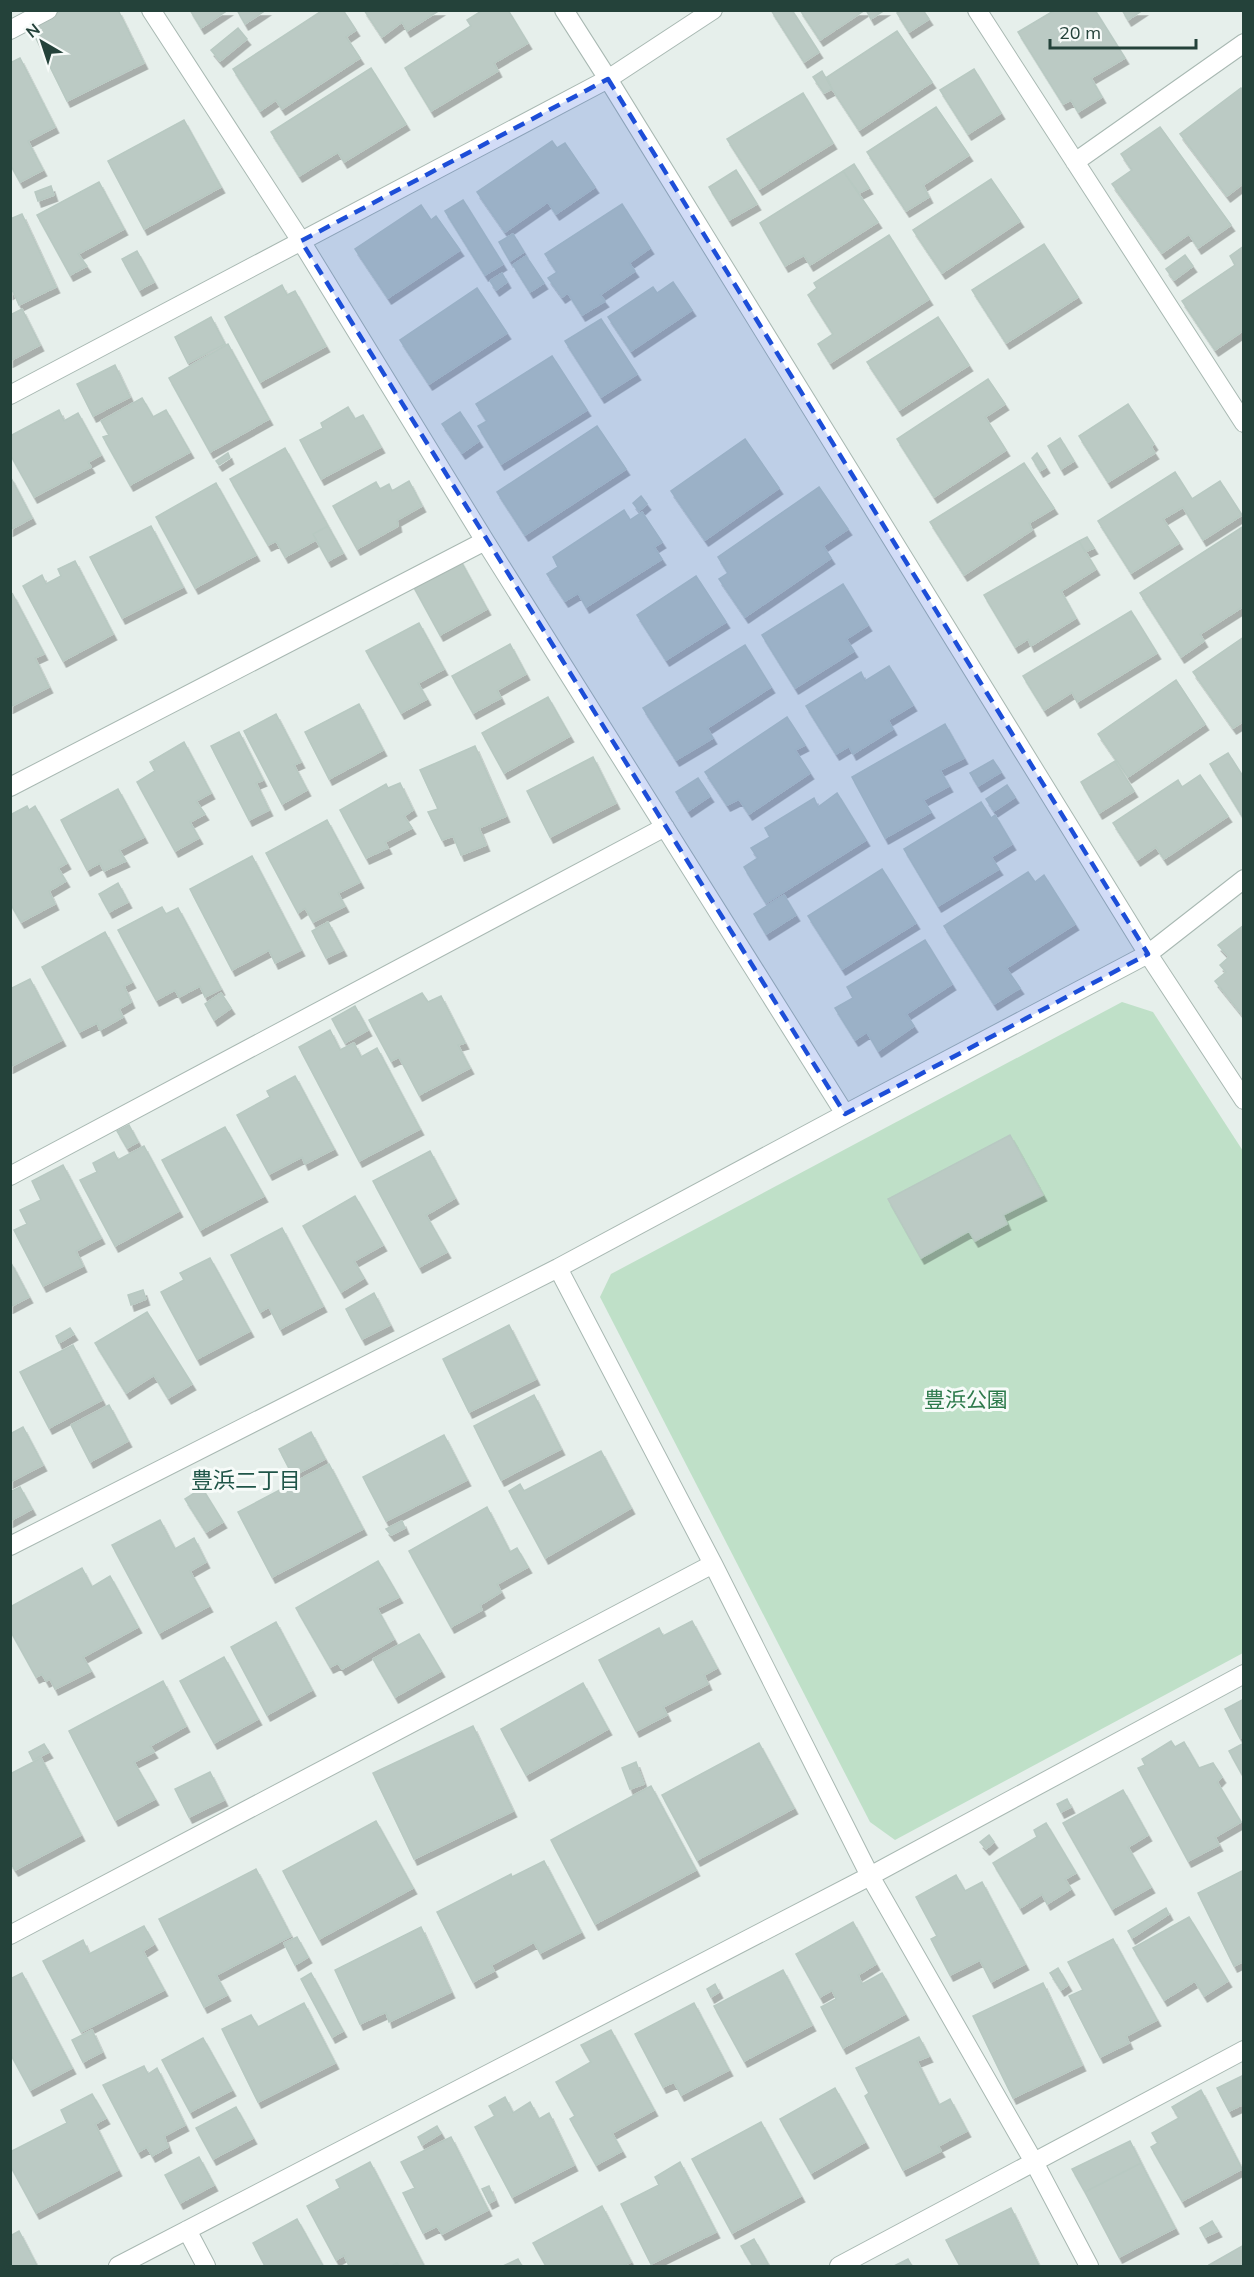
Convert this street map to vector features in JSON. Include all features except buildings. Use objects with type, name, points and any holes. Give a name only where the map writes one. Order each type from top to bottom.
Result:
[{"type":"street","points":[[10,30],[48,10]]},
{"type":"street","points":[[151,10],[301,242],[485,541],[845,1114]]},
{"type":"street","points":[[564,10],[1148,954],[1244,1100]]},
{"type":"street","points":[[10,395],[608,79],[713,10]]},
{"type":"street","points":[[977,10],[1244,423]]},
{"type":"street","points":[[1075,162],[1244,43]]},
{"type":"street","points":[[10,787],[485,541]]},
{"type":"street","points":[[10,1176],[665,827]]},
{"type":"street","points":[[10,1546],[558,1268],[1148,954],[1244,879]]},
{"type":"street","points":[[558,1268],[713,1564],[870,1876],[1035,2162],[1089,2266]]},
{"type":"street","points":[[10,1935],[713,1564]]},
{"type":"street","points":[[118,2266],[870,1876],[1244,1674]]},
{"type":"street","points":[[839,2266],[1244,2050]]},
{"type":"street","points":[[187,2230],[206,2266]]},
{"type":"highlighted area","points":[[608,79],[1148,954],[845,1114],[301,241]]},
{"type":"green space","name":"豊浜公園","points":[[1122,1002],[1153,1012],[1243,1151],[1243,1653],[895,1840],[870,1822],[600,1297],[611,1274]]},
{"type":"district","name":"豊浜二丁目","points":[[246,1480]]}]
